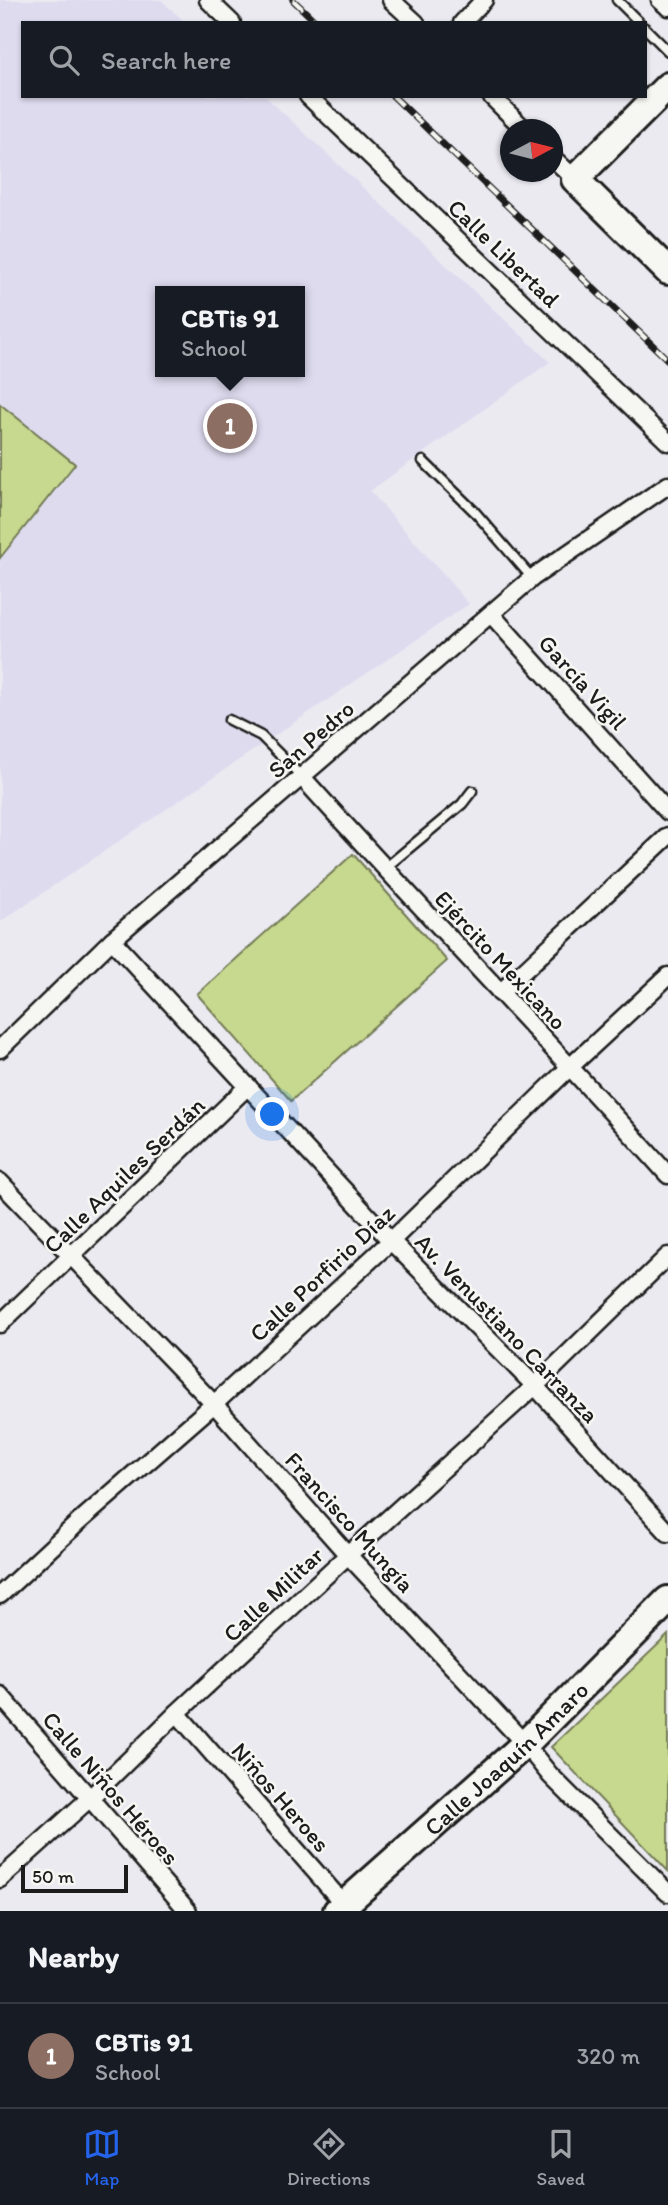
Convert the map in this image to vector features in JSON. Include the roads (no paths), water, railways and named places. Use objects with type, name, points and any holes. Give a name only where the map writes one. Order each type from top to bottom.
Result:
[{"type":"main road","points":[[668,86],[575,179],[668,271]]},
{"type":"main road","name":"Calle Joaquín Amaro","points":[[344,1909],[525,1744],[668,1600]]},
{"type":"street","points":[[208,0],[230,21]]},
{"type":"street","points":[[391,0],[414,21]]},
{"type":"street","points":[[464,21],[484,0]]},
{"type":"street","points":[[660,0],[668,7]]},
{"type":"street","name":"Calle Libertad","points":[[310,98],[668,442]]},
{"type":"street","points":[[493,98],[514,119]]},
{"type":"street","points":[[563,168],[575,179]]},
{"type":"street","name":"San Pedro","points":[[0,1049],[112,940],[532,578],[668,485]]},
{"type":"street","name":"García Vigil","points":[[491,614],[668,812]]},
{"type":"street","name":"Ejército Mexicano","points":[[302,777],[384,869],[571,1066],[668,1175]]},
{"type":"street","points":[[500,993],[668,836]]},
{"type":"street","name":"Av. Venustiano Carranza","points":[[112,940],[391,1241],[535,1386],[668,1533]]},
{"type":"street","name":"Calle Porfirio Díaz","points":[[0,1595],[391,1241],[668,976]]},
{"type":"street","name":"Calle Aquiles Serdán","points":[[0,1324],[248,1086]]},
{"type":"street","name":"Francisco Mungía","points":[[0,1182],[214,1404],[348,1555],[525,1744],[550,1775],[668,1893]]},
{"type":"street","name":"Calle Militar","points":[[0,1879],[348,1555],[535,1386],[668,1256]]},
{"type":"street","name":"Calle Niños Héroes","points":[[0,1695],[188,1911]]},
{"type":"street","name":"Niños Heroes","points":[[177,1713],[344,1909]]},
{"type":"lane","points":[[617,0],[638,21]]},
{"type":"lane","points":[[647,30],[668,51]]},
{"type":"lane","points":[[423,461],[475,512],[532,578]]},
{"type":"lane","points":[[229,720],[261,736],[302,777]]},
{"type":"lane","points":[[384,869],[462,804],[472,791]]},
{"type":"railway","points":[[293,0],[315,21]]},
{"type":"railway","points":[[395,98],[668,360]]},
{"type":"place","name":"CBTis 91","points":[[230,426]]}]
